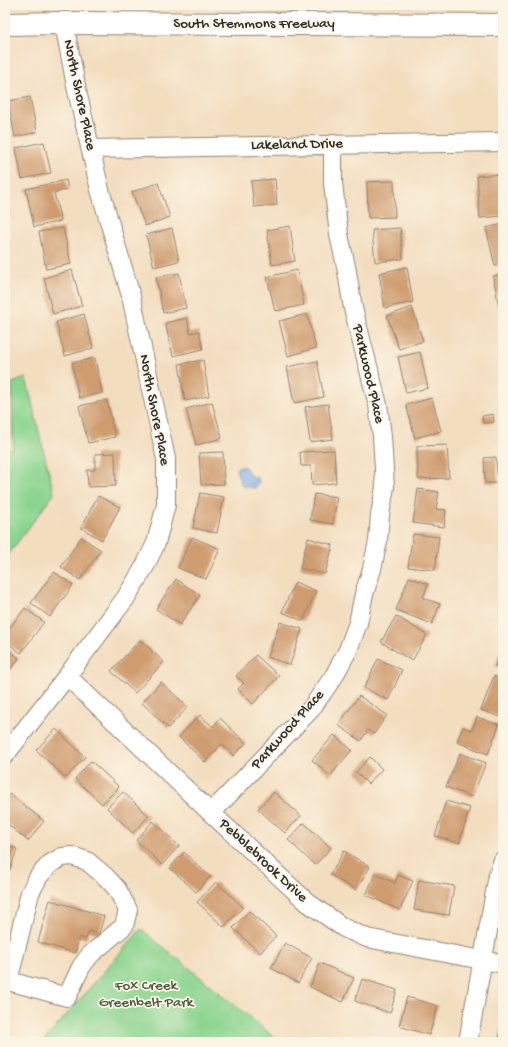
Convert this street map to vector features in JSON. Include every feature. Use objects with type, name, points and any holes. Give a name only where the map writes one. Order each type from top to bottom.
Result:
[{"type":"main road","name":"South Stemmons Freeway","points":[[5,24],[503,25]]},
{"type":"street","name":"North Shore Place","points":[[5,755],[68,676],[125,599],[145,566],[156,543],[166,505],[166,459],[131,296],[100,190],[77,91],[64,23]]},
{"type":"street","name":"Lakeland Drive","points":[[91,149],[503,142]]},
{"type":"street","name":"Parkwood Place","points":[[211,813],[311,709],[334,676],[348,650],[358,623],[378,541],[380,515],[385,487],[382,436],[378,405],[353,308],[339,235],[333,183],[333,144]]},
{"type":"street","name":"Pebblebrook Drive","points":[[68,676],[211,813],[307,902],[344,928],[367,938],[503,964]]},
{"type":"street","points":[[72,856],[87,861],[118,889],[128,910],[124,926],[90,955],[81,967],[67,997],[6,981],[30,893],[39,876],[50,864],[62,857],[72,856]]},
{"type":"street","points":[[468,1042],[498,875],[503,860]]},
{"type":"green space","points":[[26,378],[54,494],[5,559],[5,449],[13,449],[12,383]]},
{"type":"green space","name":"Fox Creek Greenbelt Park","points":[[141,929],[280,1042],[43,1042]]},
{"type":"water","points":[[239,466],[245,467],[250,475],[258,478],[259,483],[255,488],[242,486],[236,470]]},
{"type":"building","points":[[30,97],[37,132],[15,137],[8,101]]},
{"type":"building","points":[[44,142],[51,173],[22,179],[16,148]]},
{"type":"building","points":[[503,174],[503,216],[480,218],[477,176]]},
{"type":"building","points":[[275,179],[277,205],[254,207],[251,181]]},
{"type":"building","points":[[66,180],[68,189],[54,193],[61,221],[34,227],[26,189]]},
{"type":"building","points":[[394,181],[395,217],[368,218],[367,182]]},
{"type":"building","points":[[158,183],[170,217],[145,226],[132,192]]},
{"type":"building","points":[[503,224],[503,264],[495,266],[486,228]]},
{"type":"building","points":[[290,226],[295,261],[272,265],[267,230]]},
{"type":"building","points":[[63,228],[71,264],[46,269],[39,232]]},
{"type":"building","points":[[172,228],[179,261],[154,267],[146,235]]},
{"type":"building","points":[[400,228],[403,259],[375,262],[372,230]]},
{"type":"building","points":[[407,267],[413,302],[385,308],[379,273]]},
{"type":"building","points":[[72,270],[82,306],[53,314],[44,278]]},
{"type":"building","points":[[297,270],[304,305],[275,311],[267,277]]},
{"type":"building","points":[[179,273],[186,308],[163,313],[156,277]]},
{"type":"building","points":[[503,274],[503,311],[500,312],[493,276]]},
{"type":"building","points":[[412,307],[423,341],[399,349],[387,316]]},
{"type":"building","points":[[84,314],[93,348],[65,356],[56,322]]},
{"type":"building","points":[[307,314],[316,348],[288,356],[279,321]]},
{"type":"building","points":[[187,318],[190,333],[199,331],[203,349],[173,356],[165,323]]},
{"type":"building","points":[[420,352],[428,388],[406,393],[398,357]]},
{"type":"building","points":[[95,358],[102,393],[79,398],[72,363]]},
{"type":"building","points":[[203,360],[209,396],[185,401],[179,364]]},
{"type":"building","points":[[317,361],[324,397],[294,403],[287,367]]},
{"type":"building","points":[[432,398],[441,431],[415,438],[406,405]]},
{"type":"building","points":[[107,400],[115,437],[88,443],[79,406]]},
{"type":"building","points":[[212,402],[222,438],[196,445],[186,409]]},
{"type":"building","points":[[328,404],[333,439],[310,442],[305,407]]},
{"type":"building","points":[[493,414],[494,422],[483,423],[482,416]]},
{"type":"building","points":[[447,445],[449,478],[418,479],[417,446]]},
{"type":"building","points":[[334,450],[336,483],[312,485],[311,466],[301,466],[300,452]]},
{"type":"building","points":[[223,452],[224,484],[201,485],[199,453]]},
{"type":"building","points":[[115,453],[116,486],[88,487],[87,470],[95,470],[95,454]]},
{"type":"building","points":[[496,457],[498,483],[485,483],[484,458]]},
{"type":"building","points":[[418,489],[439,492],[436,509],[446,510],[444,527],[413,523]]},
{"type":"building","points":[[200,493],[224,497],[217,533],[193,528]]},
{"type":"building","points":[[314,494],[337,497],[333,524],[310,520]]},
{"type":"building","points":[[98,496],[120,507],[102,540],[81,528]]},
{"type":"building","points":[[413,534],[439,537],[435,570],[408,567]]},
{"type":"building","points":[[81,537],[101,550],[80,580],[61,567]]},
{"type":"building","points":[[192,537],[220,549],[206,579],[178,568]]},
{"type":"building","points":[[308,538],[333,545],[325,574],[300,568]]},
{"type":"building","points":[[54,572],[73,585],[50,617],[31,603]]},
{"type":"building","points":[[409,577],[428,584],[423,598],[440,604],[432,624],[396,610]]},
{"type":"building","points":[[176,579],[200,595],[180,625],[156,609]]},
{"type":"building","points":[[295,582],[316,591],[303,621],[282,612]]},
{"type":"building","points":[[25,608],[44,622],[21,653],[5,641],[5,626],[9,629]]},
{"type":"building","points":[[396,616],[427,635],[412,661],[381,642]]},
{"type":"building","points":[[280,622],[302,629],[290,665],[268,657]]},
{"type":"building","points":[[140,640],[164,662],[135,693],[111,671]]},
{"type":"building","points":[[503,645],[503,669],[495,666]]},
{"type":"building","points":[[5,647],[19,658],[5,677]]},
{"type":"building","points":[[256,655],[279,676],[253,704],[238,689],[244,683],[236,676]]},
{"type":"building","points":[[378,659],[402,670],[388,700],[364,688]]},
{"type":"building","points":[[494,676],[503,679],[503,718],[481,710]]},
{"type":"building","points":[[161,682],[188,707],[168,728],[142,703]]},
{"type":"building","points":[[359,696],[387,715],[374,734],[368,730],[361,741],[338,725]]},
{"type":"building","points":[[200,715],[213,727],[220,718],[246,743],[233,756],[222,744],[205,762],[179,737]]},
{"type":"building","points":[[477,717],[499,725],[488,754],[457,742],[463,727],[472,730]]},
{"type":"building","points":[[56,729],[85,757],[66,778],[36,750]]},
{"type":"building","points":[[334,735],[352,750],[330,776],[312,760]]},
{"type":"building","points":[[460,753],[486,763],[472,797],[446,787]]},
{"type":"building","points":[[370,757],[382,769],[368,784],[356,772]]},
{"type":"building","points":[[91,761],[119,787],[102,804],[75,779]]},
{"type":"building","points":[[123,792],[149,816],[133,833],[107,808]]},
{"type":"building","points":[[274,792],[301,816],[285,833],[258,809]]},
{"type":"building","points":[[10,794],[44,821],[28,841],[5,822],[5,800]]},
{"type":"building","points":[[446,801],[470,808],[459,843],[435,836]]},
{"type":"building","points":[[153,821],[179,846],[162,865],[136,840]]},
{"type":"building","points":[[304,823],[331,848],[315,865],[288,840]]},
{"type":"building","points":[[5,845],[17,849],[10,870],[5,868]]},
{"type":"building","points":[[344,851],[370,867],[356,890],[330,875]]},
{"type":"building","points":[[184,852],[210,877],[196,892],[170,868]]},
{"type":"building","points":[[375,874],[395,883],[398,875],[413,881],[400,910],[366,895]]},
{"type":"building","points":[[419,880],[454,886],[449,915],[414,910]]},
{"type":"building","points":[[216,882],[243,907],[224,927],[197,902]]},
{"type":"building","points":[[50,900],[104,916],[99,934],[89,931],[86,939],[79,937],[75,953],[38,942]]},
{"type":"building","points":[[249,911],[276,936],[260,953],[233,928]]},
{"type":"building","points":[[285,943],[312,958],[298,983],[271,968]]},
{"type":"building","points":[[320,963],[354,978],[343,1002],[310,987]]},
{"type":"building","points":[[362,979],[397,990],[390,1013],[355,1001]]},
{"type":"building","points":[[407,997],[438,1006],[429,1035],[399,1026]]},
{"type":"building","points":[[502,1023],[503,1042],[499,1042]]}]
